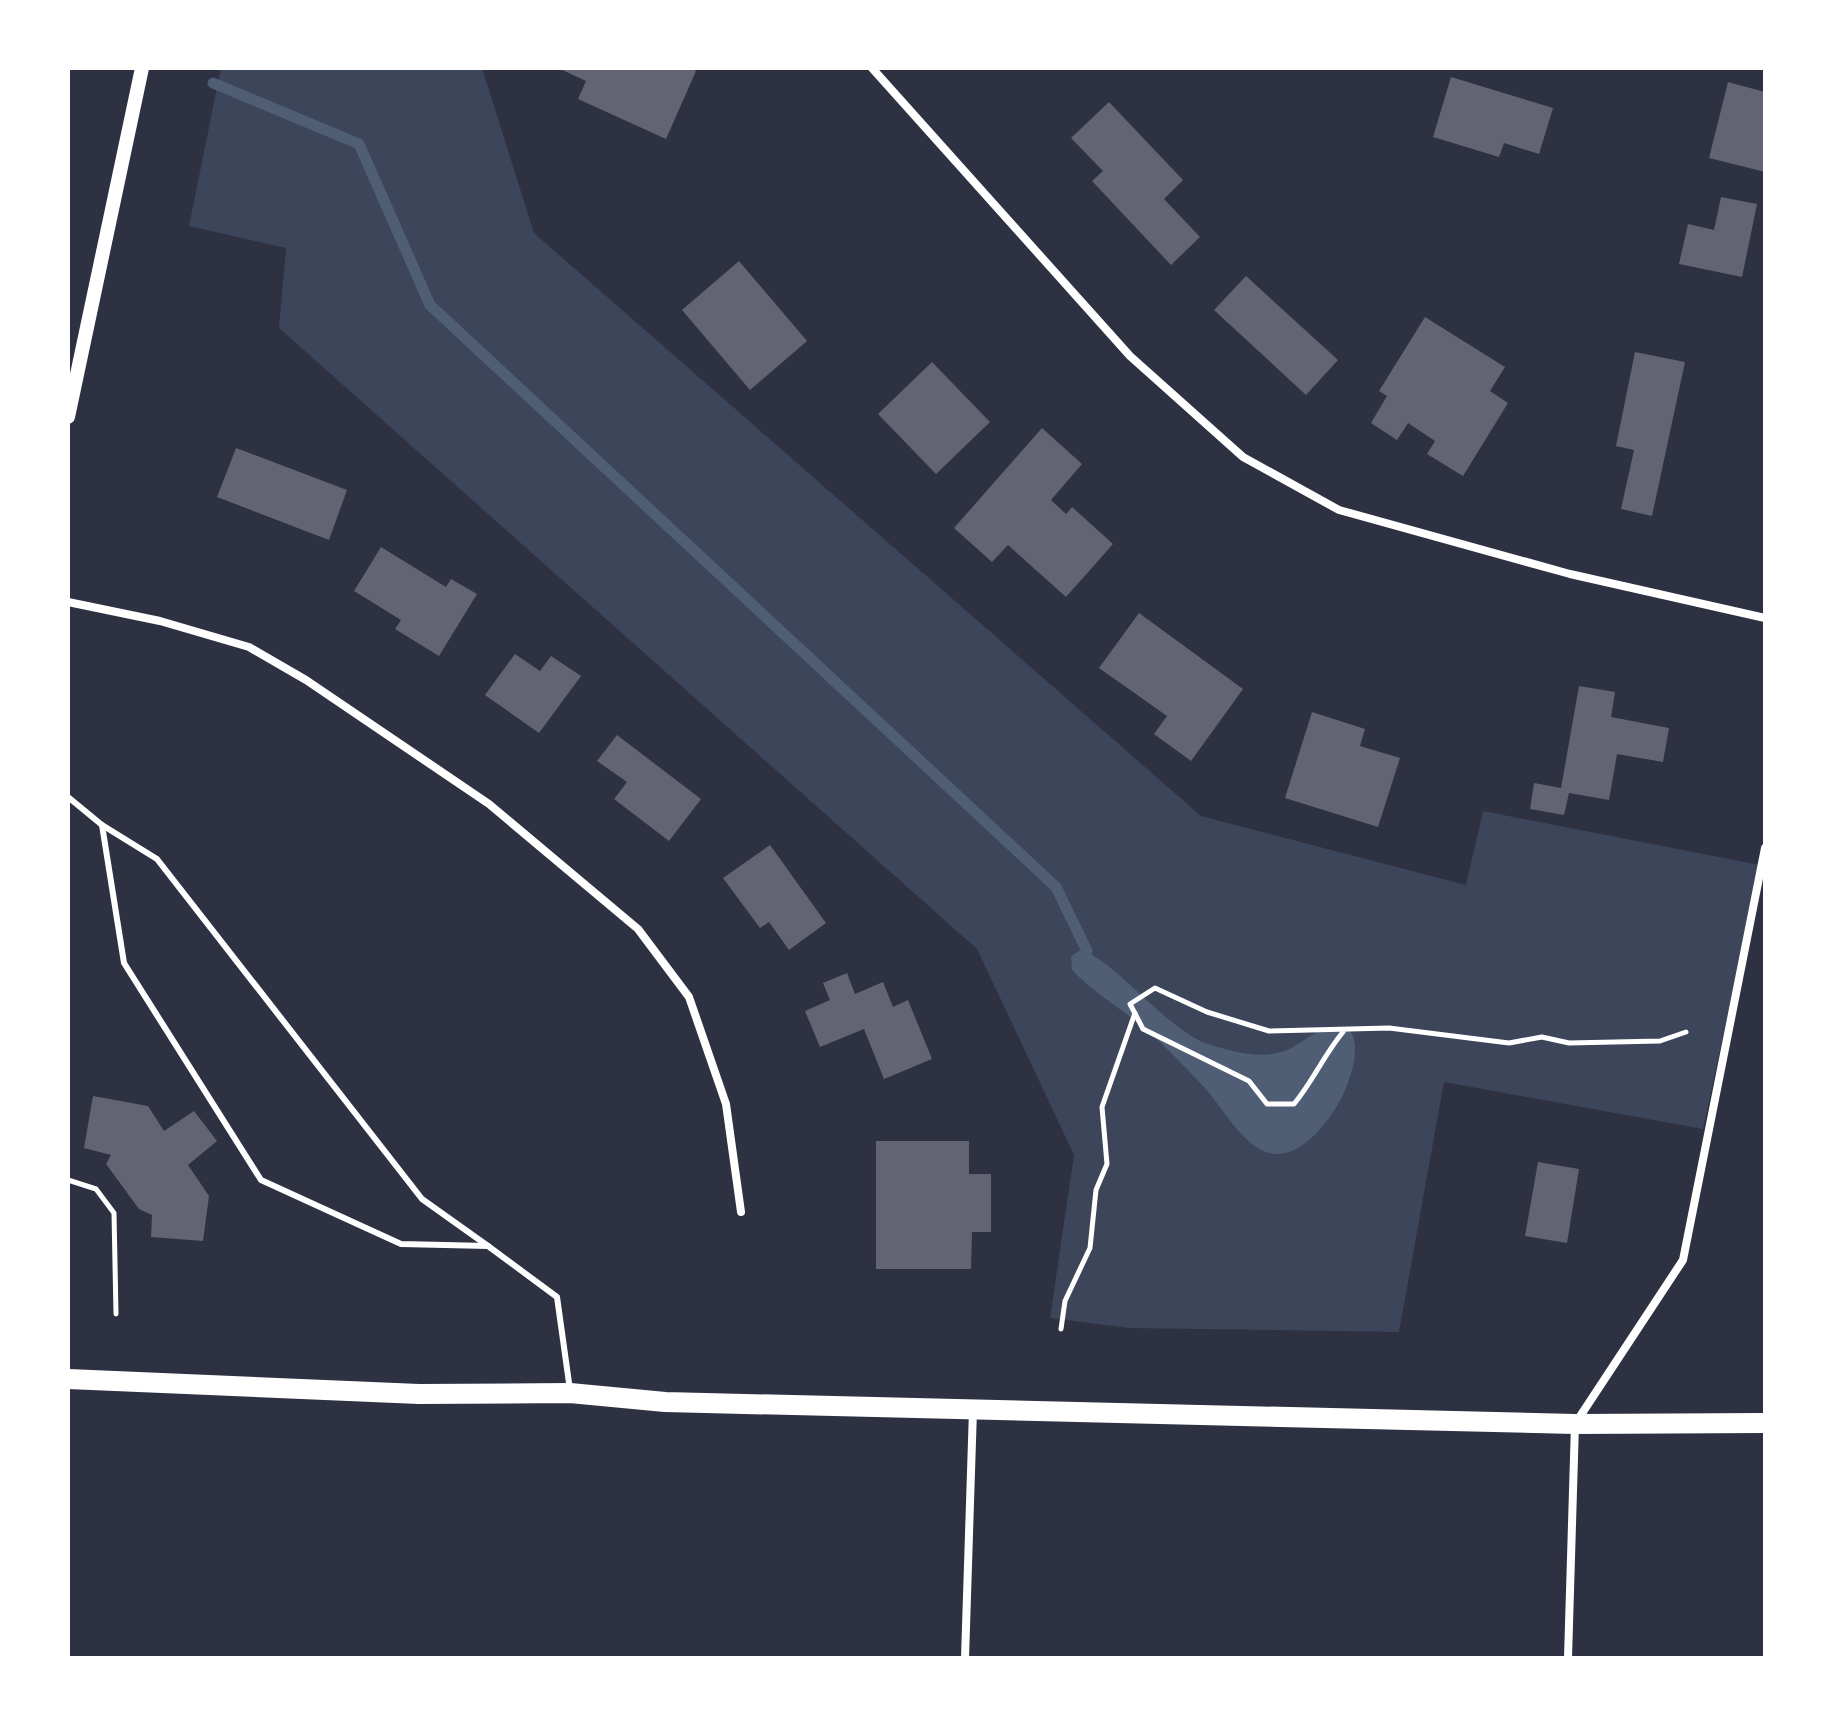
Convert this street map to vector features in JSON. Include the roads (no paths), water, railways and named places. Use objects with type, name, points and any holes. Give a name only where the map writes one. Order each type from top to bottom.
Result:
[{"type":"main road","points":[[68,1379],[419,1394],[570,1393],[665,1402],[1575,1424],[1765,1423]]},
{"type":"street","points":[[68,417],[142,68]]},
{"type":"street","points":[[872,68],[1130,356],[1243,457],[1339,510],[1570,574],[1765,618]]},
{"type":"street","points":[[68,602],[160,621],[249,647],[306,680],[489,804],[638,929],[689,997],[726,1104],[741,1212]]},
{"type":"street","points":[[1568,1658],[1575,1424],[1683,1260],[1765,848]]},
{"type":"street","points":[[965,1658],[973,1409]]},
{"type":"lane","points":[[68,797],[102,825],[157,859],[422,1199],[557,1297],[570,1393]]},
{"type":"lane","points":[[102,825],[124,963],[261,1180],[401,1244],[488,1246]]},
{"type":"waterway","points":[[213,83],[359,144],[430,305],[1056,887],[1087,951]]}]
